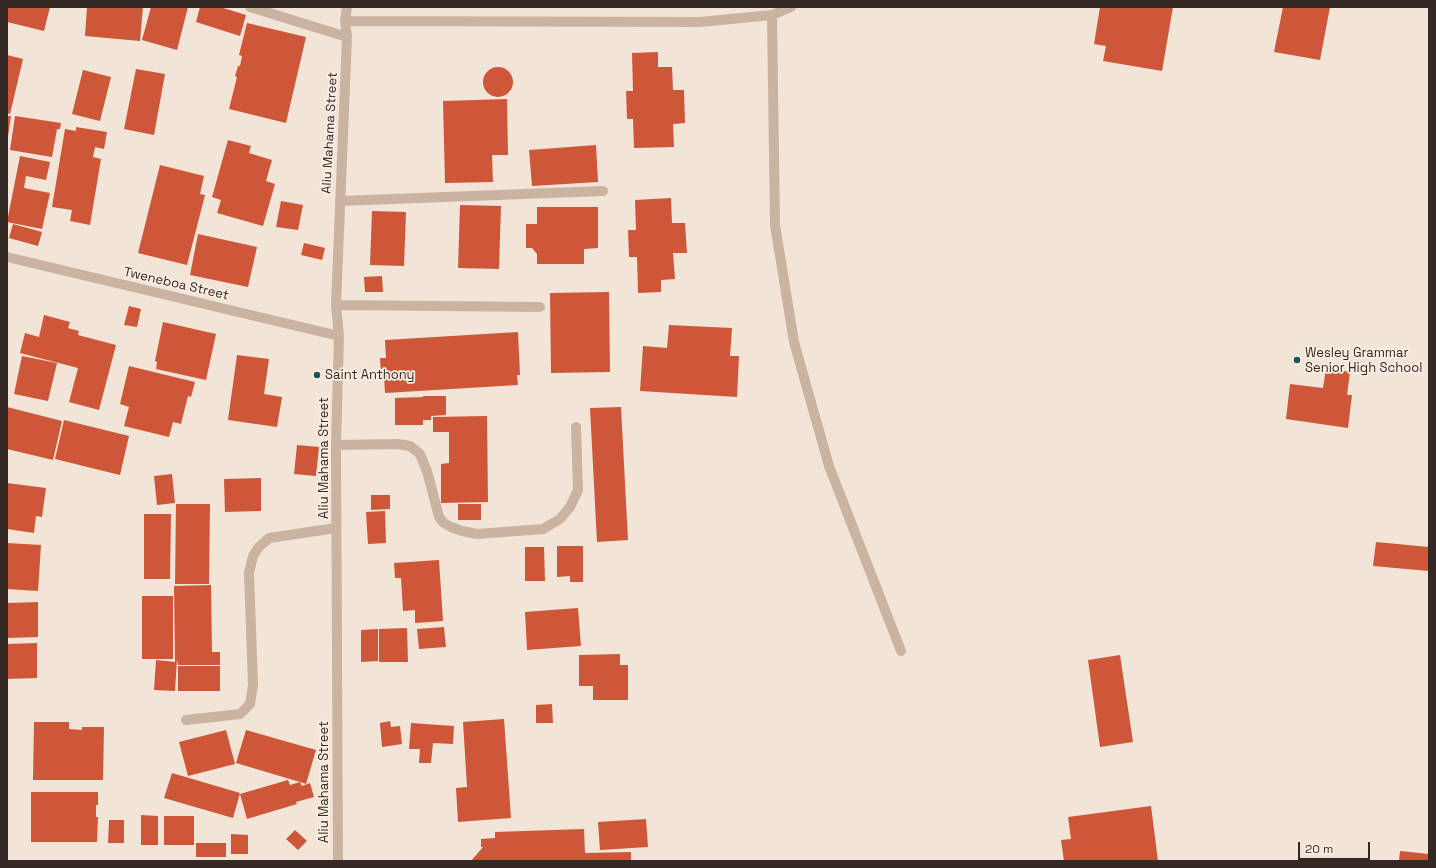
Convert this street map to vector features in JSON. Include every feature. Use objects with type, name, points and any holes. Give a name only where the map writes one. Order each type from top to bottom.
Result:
[{"type":"street","points":[[250,7],[347,37]]},
{"type":"street","name":"Aliu Mahama Street","points":[[338,861],[336,445],[339,336],[336,305],[347,37],[345,21],[347,7]]},
{"type":"street","points":[[345,21],[700,22],[772,15],[791,7]]},
{"type":"street","points":[[772,15],[775,225],[794,342],[829,466],[901,651]]},
{"type":"street","points":[[340,201],[603,191]]},
{"type":"street","name":"Tweneboa Street","points":[[7,256],[339,336]]},
{"type":"street","points":[[336,305],[540,307]]},
{"type":"street","points":[[336,445],[398,444],[410,446],[420,454],[427,471],[439,517],[444,523],[462,531],[477,534],[543,529],[560,519],[570,507],[578,490],[576,427]]},
{"type":"street","points":[[186,720],[240,714],[250,704],[253,685],[249,573],[253,556],[259,547],[269,538],[336,528]]},
{"type":"building","points":[[7,7],[50,7],[44,31],[7,22]]},
{"type":"building","points":[[87,7],[143,7],[140,41],[85,36]]},
{"type":"building","points":[[151,7],[188,7],[177,50],[142,40]]},
{"type":"building","points":[[200,7],[220,7],[246,15],[240,36],[196,22]]},
{"type":"building","points":[[1100,7],[1173,7],[1162,71],[1103,61],[1106,46],[1094,44]]},
{"type":"building","points":[[1283,7],[1330,7],[1320,60],[1274,52]]},
{"type":"building","points":[[247,23],[306,37],[286,123],[229,109],[237,77],[235,76],[238,66],[240,66],[242,56],[239,55]]},
{"type":"building","points":[[658,52],[658,67],[672,67],[673,90],[684,90],[685,123],[673,124],[674,147],[634,148],[633,119],[627,119],[626,91],[633,91],[632,53]]},
{"type":"building","points":[[7,55],[23,59],[10,114],[7,113]]},
{"type":"building","points":[[498,67],[508,72],[513,82],[508,92],[498,97],[488,92],[483,82],[488,72]]},
{"type":"building","points":[[136,69],[165,74],[154,135],[124,129]]},
{"type":"building","points":[[83,70],[111,77],[100,121],[72,114]]},
{"type":"building","points":[[507,99],[508,155],[492,155],[493,182],[445,183],[443,101]]},
{"type":"building","points":[[7,116],[11,116],[8,137],[7,137]]},
{"type":"building","points":[[15,116],[61,123],[60,129],[57,129],[52,157],[10,150]]},
{"type":"building","points":[[76,127],[107,132],[104,149],[95,147],[93,157],[101,159],[90,225],[70,221],[72,210],[52,207],[65,129],[76,131]]},
{"type":"building","points":[[228,140],[251,146],[249,153],[272,160],[266,181],[275,184],[263,226],[217,213],[221,200],[212,197]]},
{"type":"building","points":[[596,145],[598,182],[532,186],[529,150]]},
{"type":"building","points":[[20,156],[50,162],[46,180],[26,176],[24,188],[50,193],[42,229],[7,222]]},
{"type":"building","points":[[160,165],[204,176],[200,194],[205,195],[187,265],[138,253]]},
{"type":"building","points":[[671,198],[672,223],[685,223],[687,253],[673,253],[675,279],[661,280],[661,292],[638,293],[637,257],[629,257],[628,230],[636,230],[635,200]]},
{"type":"building","points":[[281,201],[303,205],[298,230],[276,227]]},
{"type":"building","points":[[460,205],[501,206],[499,269],[458,268]]},
{"type":"building","points":[[537,207],[598,207],[598,248],[584,249],[584,264],[537,264],[537,254],[532,248],[526,248],[526,224],[537,224]]},
{"type":"building","points":[[372,211],[406,212],[404,266],[370,265]]},
{"type":"building","points":[[13,224],[42,232],[38,246],[9,238]]},
{"type":"building","points":[[198,234],[257,247],[248,287],[190,275]]},
{"type":"building","points":[[304,243],[325,248],[322,260],[301,255]]},
{"type":"building","points":[[382,276],[383,292],[365,292],[364,277]]},
{"type":"building","points":[[609,292],[610,372],[551,373],[550,293]]},
{"type":"building","points":[[129,306],[141,309],[137,327],[124,325]]},
{"type":"building","points":[[44,315],[70,322],[68,328],[79,331],[78,335],[116,345],[99,410],[69,402],[78,368],[20,353],[25,333],[39,337]]},
{"type":"building","points":[[163,322],[216,334],[206,380],[156,369],[157,362],[155,361]]},
{"type":"building","points":[[669,325],[732,328],[730,356],[739,356],[737,397],[640,391],[643,346],[667,348]]},
{"type":"building","points":[[518,332],[520,375],[517,375],[518,385],[385,393],[384,376],[381,376],[380,358],[386,358],[385,340]]},
{"type":"building","points":[[237,355],[269,359],[264,394],[282,397],[277,427],[228,420]]},
{"type":"building","points":[[22,356],[57,363],[48,401],[14,394]]},
{"type":"building","points":[[129,366],[195,382],[191,397],[188,396],[181,424],[173,422],[169,437],[124,426],[129,407],[120,404]]},
{"type":"building","points":[[1326,368],[1350,372],[1347,395],[1352,395],[1348,428],[1286,419],[1290,384],[1323,388]]},
{"type":"building","points":[[446,396],[446,415],[431,416],[431,420],[423,420],[423,425],[395,425],[395,398]]},
{"type":"building","points":[[7,407],[62,421],[53,460],[7,449]]},
{"type":"building","points":[[621,407],[628,540],[597,542],[590,408]]},
{"type":"building","points":[[487,416],[488,502],[441,503],[441,464],[449,463],[449,432],[433,432],[433,417]]},
{"type":"building","points":[[64,420],[129,436],[120,475],[55,459]]},
{"type":"building","points":[[297,445],[319,447],[316,476],[294,474]]},
{"type":"building","points":[[172,474],[175,503],[157,505],[154,476]]},
{"type":"building","points":[[261,478],[261,511],[225,512],[224,479]]},
{"type":"building","points":[[7,483],[46,488],[42,517],[36,516],[34,533],[7,529]]},
{"type":"building","points":[[371,495],[390,495],[390,509],[371,510]]},
{"type":"building","points":[[176,504],[210,504],[209,584],[175,584]]},
{"type":"building","points":[[458,504],[481,504],[481,520],[458,520]]},
{"type":"building","points":[[385,511],[386,543],[368,544],[366,512]]},
{"type":"building","points":[[144,514],[171,514],[170,579],[144,579]]},
{"type":"building","points":[[1376,542],[1429,547],[1429,571],[1373,566]]},
{"type":"building","points":[[7,543],[41,545],[38,591],[7,589]]},
{"type":"building","points":[[557,546],[583,546],[583,582],[570,582],[570,576],[557,577]]},
{"type":"building","points":[[525,547],[544,547],[545,581],[525,581]]},
{"type":"building","points":[[439,560],[443,621],[415,623],[415,610],[403,611],[401,578],[395,578],[394,563]]},
{"type":"building","points":[[211,585],[212,652],[220,652],[220,665],[178,665],[177,659],[175,691],[154,690],[156,660],[175,662],[174,586]]},
{"type":"building","points":[[142,596],[173,596],[173,659],[142,659]]},
{"type":"building","points":[[38,602],[38,637],[7,638],[7,603]]},
{"type":"building","points":[[578,608],[581,646],[527,650],[525,612]]},
{"type":"building","points":[[444,627],[446,647],[419,649],[417,629]]},
{"type":"building","points":[[407,628],[408,662],[379,662],[379,629]]},
{"type":"building","points":[[378,629],[378,661],[361,662],[361,630]]},
{"type":"building","points":[[37,643],[37,678],[7,679],[7,644]]},
{"type":"building","points":[[620,654],[620,665],[628,665],[628,700],[593,700],[593,686],[579,686],[579,655]]},
{"type":"building","points":[[1120,655],[1133,742],[1100,747],[1088,660]]},
{"type":"building","points":[[178,666],[220,666],[220,691],[178,691]]},
{"type":"building","points":[[552,704],[553,723],[536,723],[536,705]]},
{"type":"building","points":[[504,719],[511,818],[458,822],[456,788],[467,787],[463,722]]},
{"type":"building","points":[[390,721],[391,727],[400,726],[402,744],[382,747],[380,723]]},
{"type":"building","points":[[34,722],[69,722],[69,729],[82,730],[82,727],[104,727],[103,780],[33,780]]},
{"type":"building","points":[[411,723],[454,726],[453,744],[433,743],[431,763],[419,763],[420,749],[409,749]]},
{"type":"building","points":[[226,730],[235,764],[188,776],[179,742]]},
{"type":"building","points":[[246,730],[316,750],[306,784],[236,763]]},
{"type":"building","points":[[172,773],[240,793],[233,818],[164,798]]},
{"type":"building","points":[[288,780],[290,785],[300,782],[302,786],[310,783],[314,797],[296,802],[297,804],[247,819],[240,794]]},
{"type":"building","points":[[31,792],[98,792],[98,805],[96,805],[96,817],[98,817],[97,842],[31,842]]},
{"type":"building","points":[[1151,806],[1158,861],[1064,861],[1061,840],[1071,839],[1068,817]]},
{"type":"building","points":[[141,815],[158,816],[158,845],[141,845]]},
{"type":"building","points":[[164,816],[194,816],[194,845],[164,845]]},
{"type":"building","points":[[646,819],[648,847],[600,850],[598,822]]},
{"type":"building","points":[[109,820],[124,820],[124,843],[108,843]]},
{"type":"building","points":[[584,829],[585,853],[631,852],[631,861],[471,861],[483,847],[481,847],[481,839],[495,838],[495,832]]},
{"type":"building","points":[[295,830],[307,841],[298,850],[286,839]]},
{"type":"building","points":[[231,834],[248,835],[248,854],[231,854]]},
{"type":"building","points":[[196,843],[226,843],[226,857],[196,857]]},
{"type":"building","points":[[1400,851],[1429,854],[1429,861],[1399,861]]},
{"type":"place","name":"Wesley Grammar Senior High School","points":[[1297,360]]},
{"type":"place","name":"Saint Anthony","points":[[317,375]]}]
